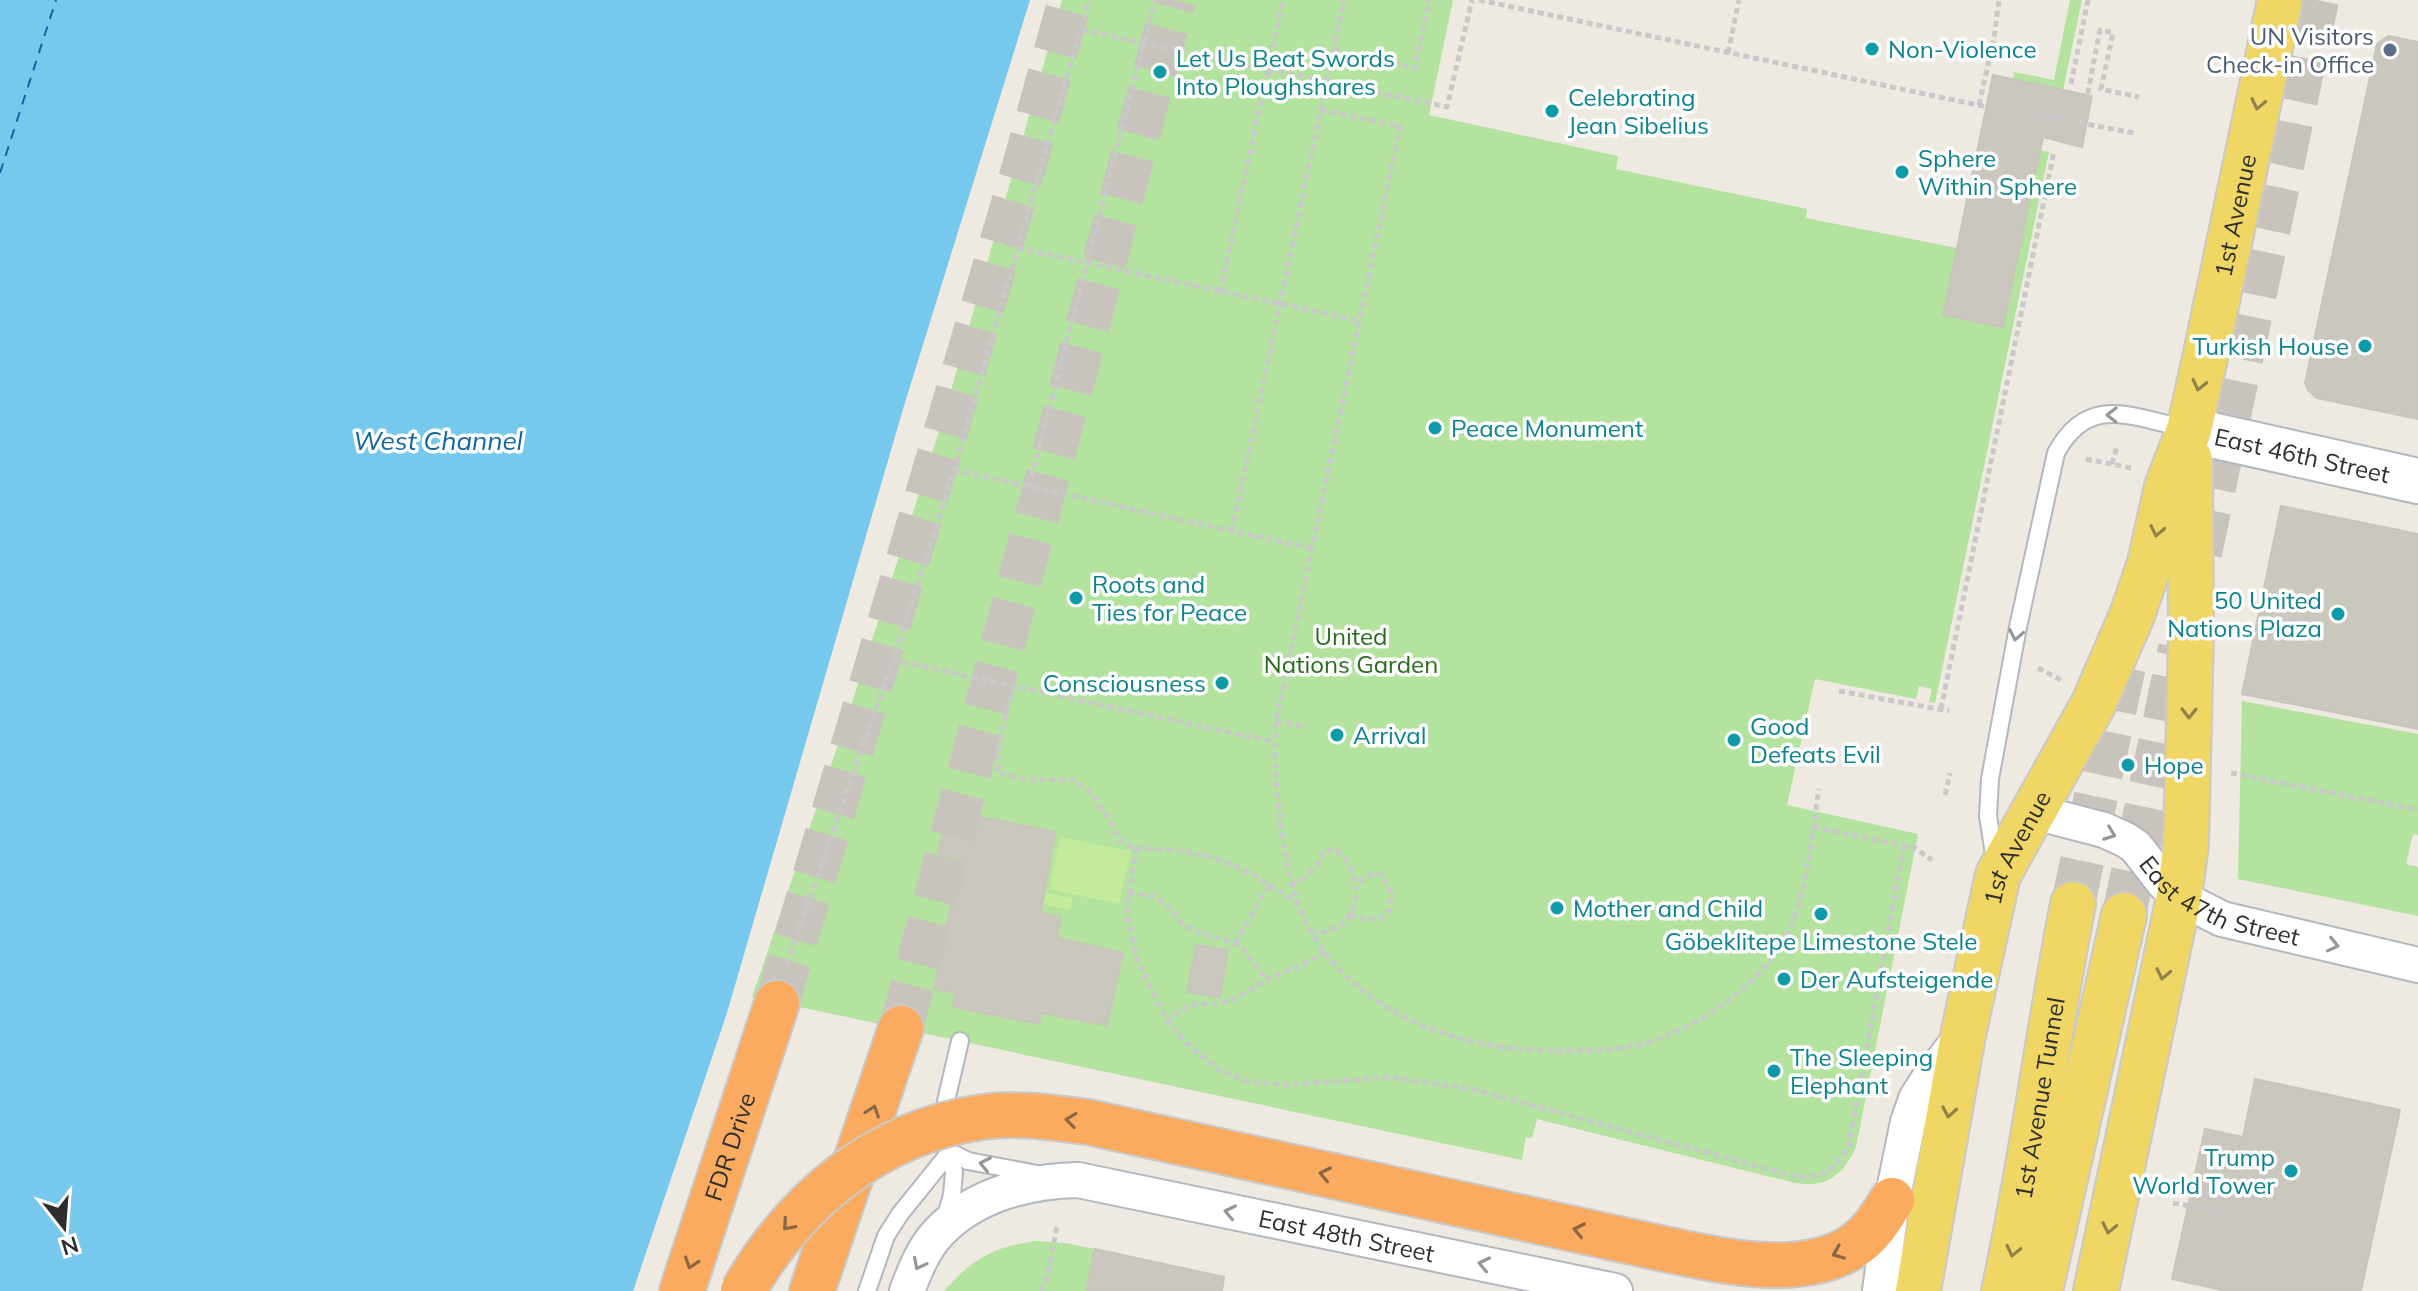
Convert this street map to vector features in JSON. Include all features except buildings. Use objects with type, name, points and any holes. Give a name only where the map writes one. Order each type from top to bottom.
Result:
[{"type":"highway","name":"FDR Drive","points":[[682,1291],[782,984]]},
{"type":"highway","points":[[812,1291],[901,1028]]},
{"type":"highway","points":[[743,1291],[775,1240],[833,1182],[888,1147],[938,1128],[984,1117],[1011,1115],[1088,1122],[1714,1260],[1816,1262],[1859,1242],[1876,1226],[1892,1200]]},
{"type":"main road","name":"1st Avenue","points":[[1918,1291],[1963,1035],[1998,875],[2094,703],[2132,615],[2150,563],[2167,487],[2189,430],[2280,0]]},
{"type":"main road","name":"1st Avenue","points":[[2096,1291],[2179,897],[2186,844],[2191,635],[2189,430]]},
{"type":"main road","name":"East 46th Street","points":[[2189,430],[2418,481]]},
{"type":"main road","name":"1st Avenue Tunnel","points":[[2004,1291],[2021,1215],[2043,1064],[2073,904]]},
{"type":"main road","name":"1st Avenue Tunnel","points":[[2040,1291],[2124,915]]},
{"type":"street","name":"East 47th Street","points":[[2035,812],[2104,830],[2126,840],[2136,847],[2179,897],[2222,919],[2418,965]]},
{"type":"street","points":[[1880,1291],[1892,1200],[1908,1122],[1916,1099],[1963,1035]]},
{"type":"street","name":"East 48th Street","points":[[940,1231],[976,1204],[1000,1194],[1026,1185],[1078,1180],[1615,1291]]},
{"type":"street","points":[[907,1291],[926,1250],[940,1231]]},
{"type":"lane","points":[[1998,875],[1988,816],[1990,779],[2018,627],[2056,453],[2075,425],[2103,414],[2125,415],[2189,430]]},
{"type":"lane","points":[[940,1231],[952,1195],[954,1173],[946,1133],[946,1101],[960,1041]]},
{"type":"lane","points":[[950,1152],[968,1161],[1078,1180]]},
{"type":"lane","points":[[867,1291],[886,1236],[950,1152]]},
{"type":"path","points":[[782,984],[893,660],[954,470],[1089,0]]},
{"type":"path","points":[[1029,487],[1155,0]]},
{"type":"path","points":[[1220,292],[1283,0]]},
{"type":"path","points":[[1232,531],[1344,0]]},
{"type":"path","points":[[1334,51],[1415,68],[1429,0]]},
{"type":"path","points":[[1082,29],[1447,107],[1472,0]]},
{"type":"path","points":[[1479,0],[1987,107]]},
{"type":"path","points":[[1728,53],[1739,0]]},
{"type":"path","points":[[1979,105],[1999,0]]},
{"type":"path","points":[[2071,84],[2088,0]]},
{"type":"path","points":[[2082,123],[2100,30],[2113,33],[2101,89],[2139,97]]},
{"type":"path","points":[[1321,110],[1400,126],[1274,742],[1284,842],[1292,883],[1297,903],[1324,952],[1348,979],[1375,1000],[1415,1023],[1458,1038],[1501,1047],[1589,1051],[1636,1045],[1677,1032],[1720,1008],[1757,976],[1782,943],[1798,907],[1819,789]]},
{"type":"path","points":[[2026,147],[2033,114],[2134,133]]},
{"type":"path","points":[[1941,709],[2054,151]]},
{"type":"path","points":[[1018,248],[1360,321]]},
{"type":"path","points":[[2112,464],[2117,447]]},
{"type":"path","points":[[2077,457],[2132,468]]},
{"type":"path","points":[[954,470],[1314,549]]},
{"type":"path","points":[[893,660],[1274,742]]},
{"type":"path","points":[[2034,667],[2065,682]]},
{"type":"path","points":[[1013,686],[999,750],[999,773],[1021,779],[1055,778],[1080,783],[1104,812],[1118,839],[1136,848],[1175,850],[1228,863],[1270,884],[1297,903]]},
{"type":"path","points":[[1839,691],[1949,711]]},
{"type":"path","points":[[1276,721],[1308,727]]},
{"type":"path","points":[[1945,795],[1950,773]]},
{"type":"path","points":[[2231,773],[2418,810]]},
{"type":"path","points":[[1813,827],[1915,848],[1932,860]]},
{"type":"path","points":[[1136,848],[1127,911],[1136,958],[1168,1023],[1191,1048],[1221,1071],[1250,1082],[1287,1085],[1390,1077],[1472,1089],[1797,1177],[1812,1178],[1830,1170],[1842,1159],[1849,1144],[1904,846]]},
{"type":"path","points":[[1292,883],[1312,872],[1324,851],[1333,849],[1340,852],[1356,884],[1355,906],[1347,920],[1314,934]]},
{"type":"path","points":[[1350,915],[1380,919],[1390,909],[1391,893],[1382,875],[1374,873],[1356,884]]},
{"type":"path","points":[[1235,943],[1270,884]]},
{"type":"path","points":[[1129,893],[1156,897],[1170,908],[1181,923],[1195,931],[1235,943],[1244,950],[1266,980]]},
{"type":"path","points":[[1168,1023],[1186,1006],[1232,1000],[1324,952]]},
{"type":"path","points":[[2173,1203],[2226,1213]]},
{"type":"path","points":[[1041,1291],[1048,1274],[1057,1226]]},
{"type":"green space","name":"United Nations Garden","points":[[1062,0],[1453,0],[1429,115],[1618,156],[1616,169],[1807,209],[1806,218],[1957,248],[1943,314],[2040,150],[2049,152],[1935,703],[1929,702],[1932,689],[1919,686],[1916,699],[1815,679],[1787,805],[1918,834],[1856,1147],[1833,1177],[1816,1183],[1795,1183],[1537,1119],[1532,1138],[1526,1137],[1522,1160],[752,997],[847,718],[942,422]]},
{"type":"green space","points":[[2070,0],[2082,0],[2063,90],[2013,79],[2014,72],[2054,80]]},
{"type":"green space","points":[[2242,701],[2418,734],[2418,835],[2413,834],[2406,864],[2418,867],[2418,916],[2238,879]]},
{"type":"green space","points":[[1060,837],[1131,851],[1119,904],[1049,889]]},
{"type":"green space","points":[[1005,884],[1073,898],[1070,910],[1003,896]]},
{"type":"green space","points":[[1037,1241],[1095,1249],[1086,1291],[944,1291],[964,1270],[985,1256],[1009,1246]]},
{"type":"water","name":"West Channel","points":[[0,0],[1030,0],[903,409],[726,1016],[633,1291],[0,1291]]},
{"type":"ferry route","points":[[0,173],[56,0]]},
{"type":"tunnel","points":[[777,1003],[1025,163],[1070,0]]},
{"type":"tunnel","points":[[901,1028],[1174,0]]},
{"type":"tunnel","points":[[2200,553],[2317,0]]},
{"type":"tunnel","points":[[2124,915],[2180,648]]},
{"type":"tunnel","points":[[2073,904],[2126,656]]},
{"type":"place","name":"Non-Violence","points":[[1872,49]]},
{"type":"place","name":"UN Visitors Check-in Office","points":[[2390,50]]},
{"type":"place","name":"Let Us Beat Swords Into Ploughshares","points":[[1160,72]]},
{"type":"place","name":"Celebrating Jean Sibelius","points":[[1552,111]]},
{"type":"place","name":"Sphere Within Sphere","points":[[1902,172]]},
{"type":"place","name":"Turkish House","points":[[2365,346]]},
{"type":"place","name":"Peace Monument","points":[[1435,428]]},
{"type":"place","name":"Roots and Ties for Peace","points":[[1076,598]]},
{"type":"place","name":"50 United Nations Plaza","points":[[2338,614]]},
{"type":"place","name":"Consciousness","points":[[1222,683]]},
{"type":"place","name":"Arrival","points":[[1337,735]]},
{"type":"place","name":"Good Defeats Evil","points":[[1734,740]]},
{"type":"place","name":"Hope","points":[[2128,765]]},
{"type":"place","name":"Mother and Child","points":[[1557,908]]},
{"type":"place","name":"Göbeklitepe Limestone Stele","points":[[1821,914]]},
{"type":"place","name":"Der Aufsteigende","points":[[1784,979]]},
{"type":"place","name":"The Sleeping Elephant","points":[[1774,1071]]},
{"type":"place","name":"Trump World Tower","points":[[2291,1171]]}]
